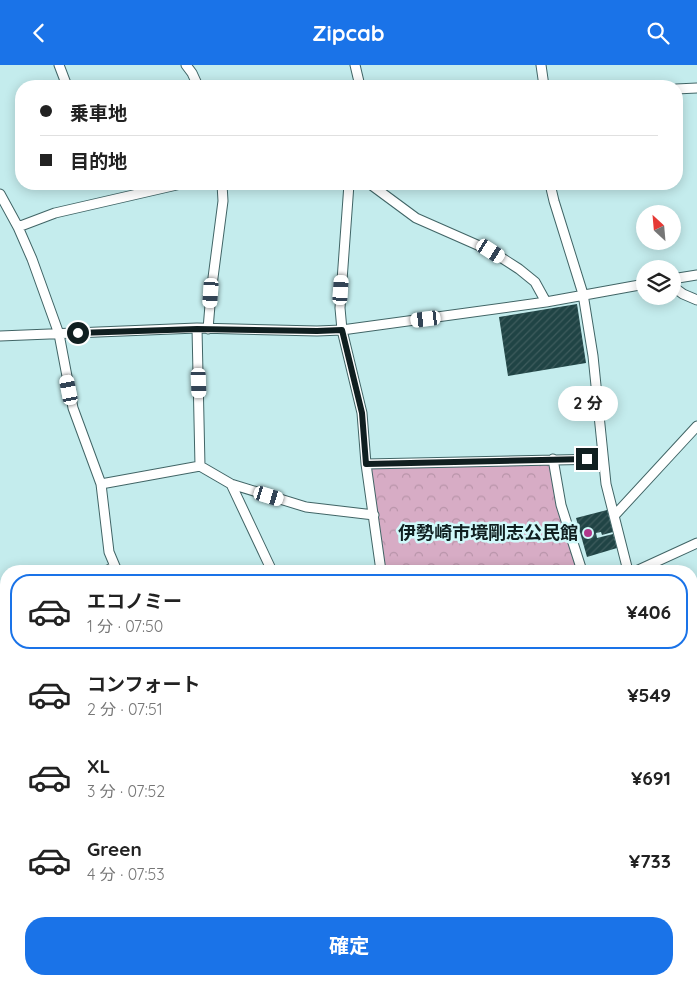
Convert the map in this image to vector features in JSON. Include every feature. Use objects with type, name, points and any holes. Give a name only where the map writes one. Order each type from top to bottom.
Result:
[{"type":"street","points":[[59,65],[65,80]]},
{"type":"street","points":[[186,65],[195,80]]},
{"type":"street","points":[[355,65],[359,80]]},
{"type":"street","points":[[541,65],[543,80]]},
{"type":"street","points":[[683,89],[697,88]]},
{"type":"street","points":[[18,227],[54,213],[155,190]]},
{"type":"street","points":[[208,329],[223,201],[222,190]]},
{"type":"street","points":[[349,190],[340,309],[342,330],[362,413],[366,464],[381,565]]},
{"type":"street","points":[[378,190],[416,218],[491,251],[519,269],[535,282],[546,302]]},
{"type":"street","points":[[551,190],[583,295],[593,356],[606,484],[626,565]]},
{"type":"street","points":[[0,194],[18,227],[32,259],[59,334],[73,408],[101,484],[109,552],[114,565]]},
{"type":"street","points":[[681,278],[697,275]]},
{"type":"street","points":[[0,336],[197,329],[342,330],[546,302],[636,286]]},
{"type":"street","points":[[681,293],[697,300]]},
{"type":"street","points":[[197,329],[200,466]]},
{"type":"street","points":[[614,517],[697,426]]},
{"type":"street","points":[[553,459],[561,505],[580,565]]},
{"type":"street","points":[[366,464],[603,459]]},
{"type":"street","points":[[101,484],[200,466],[231,484],[306,507],[374,515]]},
{"type":"street","points":[[231,484],[269,565]]},
{"type":"street","points":[[649,565],[697,543]]},
{"type":"green space","points":[[547,463],[551,467],[576,565],[385,565],[372,469]]},
{"type":"building","points":[[577,304],[586,363],[508,376],[499,317]]},
{"type":"building","name":"伊勢崎市境剛志公民館","points":[[607,510],[613,532],[602,535],[601,532],[596,533],[597,538],[613,534],[617,548],[587,557],[576,518]]},
{"type":"place","name":"伊勢崎市境剛志公民館","points":[[588,533]]},
{"type":"route","points":[[78,333],[197,329],[342,330],[362,413],[366,464],[587,459]]}]
